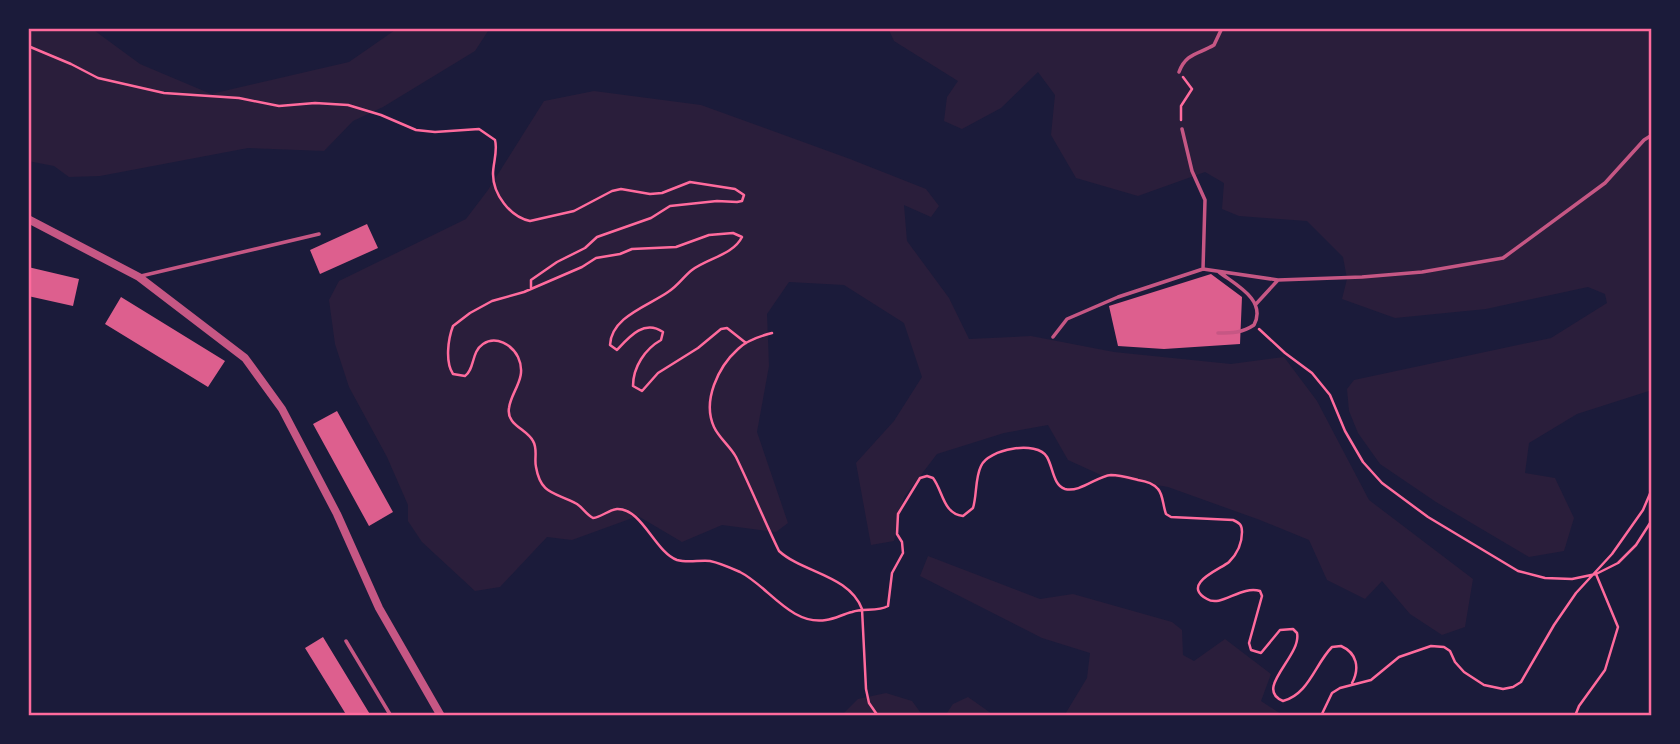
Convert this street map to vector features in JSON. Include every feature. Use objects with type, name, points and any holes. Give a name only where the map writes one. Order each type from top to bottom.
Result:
[{"type":"street","points":[[28,219],[139,277],[245,358],[282,409],[337,513],[379,608],[441,716]]},
{"type":"lane","points":[[1179,72],[1184,61],[1192,54],[1214,45],[1222,28]]},
{"type":"lane","points":[[1182,129],[1192,171],[1205,200],[1203,269]]},
{"type":"lane","points":[[1053,337],[1067,319],[1118,297],[1203,269],[1278,279],[1388,276],[1503,258],[1605,183],[1644,140],[1652,135]]},
{"type":"lane","points":[[139,277],[318,234]]},
{"type":"lane","points":[[1217,270],[1247,293],[1256,304],[1258,318],[1255,324],[1246,330],[1218,333]]},
{"type":"lane","points":[[1256,304],[1278,279]]},
{"type":"lane","points":[[346,641],[391,716]]},
{"type":"path","points":[[28,46],[98,78],[163,93],[239,98],[279,106],[315,103],[348,105],[416,130],[479,130],[495,140],[493,177],[497,192],[506,206],[523,220],[530,221],[574,211],[612,191],[621,189],[650,194],[662,193],[690,181],[735,189],[744,195],[742,201],[737,202],[676,203],[651,218],[597,237],[585,248],[557,262],[531,280],[531,289]]},
{"type":"path","points":[[1179,72],[1192,89],[1181,106],[1182,129]]},
{"type":"path","points":[[746,343],[727,328],[721,329],[698,348],[658,373],[642,391],[633,386],[637,369],[650,347],[662,340],[663,332],[655,327],[648,328],[629,336],[617,350],[610,345],[614,330],[625,319],[670,291],[692,270],[732,249],[741,240],[739,234],[709,235],[676,247],[632,249],[600,257],[531,289],[492,301],[453,326],[449,360],[453,374],[465,376],[470,373],[476,351],[482,344],[499,341],[514,352],[519,359],[520,381],[509,407],[509,414],[513,422],[532,438],[536,447],[536,469],[545,489],[553,495],[575,503],[593,518],[617,509],[625,510],[640,521],[670,556],[677,560],[712,562],[740,572],[758,582],[793,613],[803,618],[825,621],[862,609],[883,609],[888,606],[892,573],[903,553],[902,542],[897,534],[898,514],[920,478],[933,478],[949,509],[956,515],[963,516],[973,509],[979,468],[983,462],[996,453],[1030,447],[1046,455],[1057,483],[1063,488],[1075,489],[1109,475],[1126,477],[1156,487],[1160,491],[1166,514],[1171,517],[1239,523],[1242,541],[1238,550],[1225,565],[1203,578],[1199,586],[1200,592],[1206,599],[1213,601],[1247,589],[1260,591],[1262,596],[1249,643],[1251,650],[1256,653],[1266,649],[1280,630],[1293,629],[1297,633],[1297,648],[1273,684],[1276,698],[1283,701],[1305,688],[1323,656],[1332,647],[1341,646],[1353,654],[1357,668],[1352,683]]},
{"type":"path","points":[[1255,324],[1285,354],[1312,373],[1330,396],[1345,431],[1363,462],[1382,483],[1428,517],[1518,571],[1545,578],[1572,579],[1596,574],[1618,563],[1636,545],[1652,520]]},
{"type":"path","points":[[772,333],[736,350],[715,381],[710,408],[713,426],[735,456],[779,551],[790,561],[832,578],[859,602],[862,609],[866,689],[869,703],[878,716]]},
{"type":"path","points":[[1321,716],[1332,694],[1352,683],[1371,680],[1399,657],[1431,646],[1444,647],[1450,651],[1464,672],[1484,685],[1503,689],[1521,682],[1554,625],[1576,593],[1620,543],[1643,510],[1652,489]]},
{"type":"path","points":[[1575,716],[1579,706],[1605,670],[1618,627],[1596,574]]},
{"type":"shaded area","points":[[28,28],[91,28],[140,64],[211,94],[349,62],[398,28],[490,28],[475,51],[383,107],[353,121],[324,151],[248,148],[100,176],[69,177],[54,166],[28,161]]},
{"type":"shaded area","points":[[888,28],[1652,28],[1652,390],[1577,414],[1529,443],[1525,473],[1555,478],[1574,518],[1564,551],[1529,557],[1436,502],[1380,464],[1358,433],[1349,411],[1347,389],[1354,380],[1551,338],[1607,303],[1605,294],[1588,287],[1486,309],[1395,318],[1342,299],[1347,279],[1343,257],[1307,221],[1239,216],[1222,209],[1224,183],[1205,172],[1138,196],[1076,178],[1051,135],[1055,95],[1038,72],[1001,108],[962,129],[944,121],[947,97],[958,81],[894,41]]},
{"type":"shaded area","points":[[594,91],[701,105],[926,189],[939,206],[931,217],[904,205],[907,241],[949,298],[969,339],[1031,336],[1114,352],[1231,364],[1284,357],[1317,401],[1369,500],[1473,579],[1465,627],[1442,635],[1410,614],[1382,581],[1365,599],[1327,580],[1309,540],[1168,487],[1101,475],[1068,460],[1048,425],[1004,433],[937,454],[904,497],[894,541],[871,545],[856,463],[894,421],[922,377],[904,323],[844,285],[789,282],[767,314],[769,366],[757,432],[788,523],[776,532],[722,525],[682,542],[638,516],[572,540],[547,537],[500,587],[475,591],[422,542],[408,521],[408,505],[387,457],[349,387],[335,344],[329,300],[339,281],[466,219],[488,190],[544,101]]},
{"type":"shaded area","points":[[928,556],[1040,599],[1073,594],[1172,622],[1182,630],[1183,655],[1194,661],[1225,639],[1271,674],[1261,701],[1284,716],[1064,716],[1087,678],[1090,653],[1042,638],[920,576]]},
{"type":"shaded area","points":[[886,693],[912,701],[923,716],[841,716],[858,699]]},
{"type":"shaded area","points":[[968,697],[995,716],[945,716],[953,704]]},
{"type":"building","points":[[367,224],[378,248],[320,274],[310,250]]},
{"type":"building","points":[[28,267],[79,279],[73,306],[28,296]]},
{"type":"building","points":[[1211,274],[1242,297],[1240,344],[1164,349],[1118,346],[1109,306]]},
{"type":"building","points":[[121,297],[225,361],[208,387],[105,324]]},
{"type":"building","points":[[337,411],[393,512],[369,526],[313,424]]},
{"type":"building","points":[[323,637],[371,716],[347,716],[305,648]]}]
